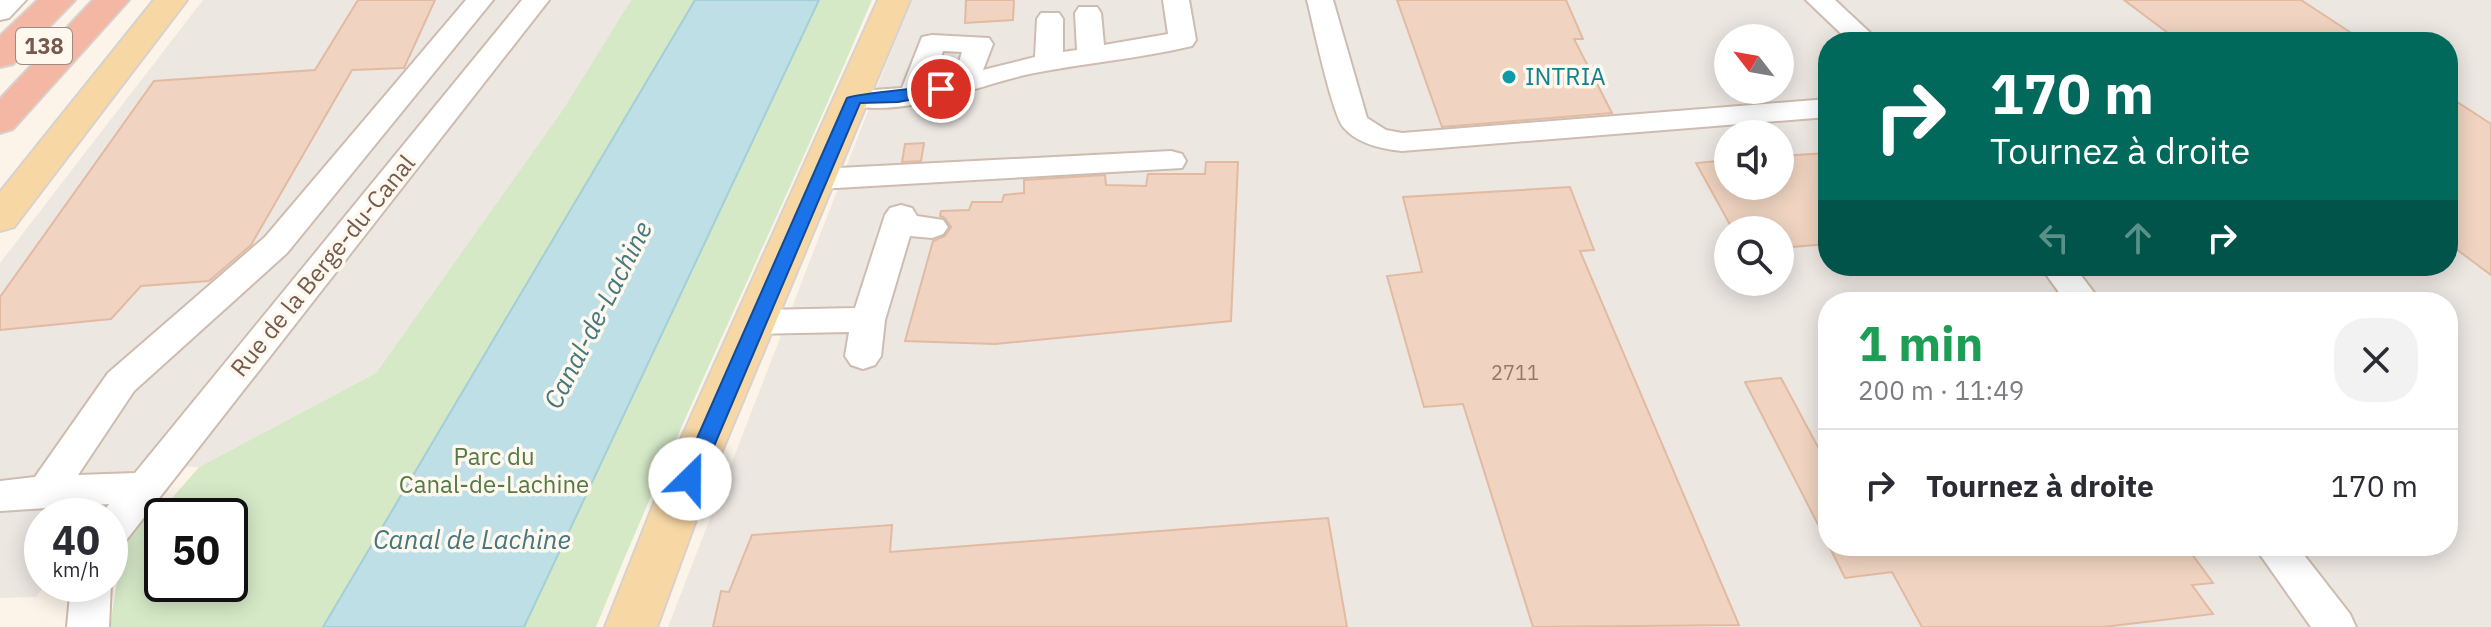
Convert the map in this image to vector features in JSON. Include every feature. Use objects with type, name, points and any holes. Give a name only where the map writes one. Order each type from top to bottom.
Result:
[{"type":"highway","points":[[0,56],[58,0]]},
{"type":"highway","name":"138","points":[[0,92],[88,0]]},
{"type":"highway","points":[[0,121],[112,0]]},
{"type":"main road","points":[[0,218],[171,0]]},
{"type":"main road","points":[[631,627],[658,554],[894,0]]},
{"type":"street","points":[[0,12],[13,0]]},
{"type":"street","points":[[46,491],[121,382],[260,261],[426,68],[480,0]]},
{"type":"street","name":"Rue de la Berge-du-Canal","points":[[128,507],[536,0]]},
{"type":"street","points":[[854,98],[914,95],[1049,63],[1182,40],[1176,0]]},
{"type":"street","points":[[1320,0],[1353,121],[1387,140],[1402,142],[1818,109]]},
{"type":"street","points":[[1819,0],[1855,32]]},
{"type":"street","points":[[1088,13],[1091,56]]},
{"type":"street","points":[[1049,63],[1050,19]]},
{"type":"street","points":[[914,95],[932,43],[979,44],[969,70],[968,84]]},
{"type":"street","points":[[426,68],[480,69]]},
{"type":"street","points":[[348,160],[408,160]]},
{"type":"street","points":[[819,179],[1171,161]]},
{"type":"street","points":[[863,356],[868,320],[911,222]]},
{"type":"street","points":[[2064,276],[2076,292]]},
{"type":"street","points":[[756,322],[868,320]]},
{"type":"street","points":[[0,496],[46,491],[142,488]]},
{"type":"street","points":[[2282,556],[2335,627]]},
{"type":"street","points":[[88,627],[90,602]]},
{"type":"shaded area","points":[[203,0],[631,0],[564,108],[376,373],[199,467],[139,465],[113,498],[24,498],[24,597],[0,598],[0,263]]},
{"type":"shaded area","points":[[911,0],[2491,0],[2491,627],[668,627]]},
{"type":"green space","name":"Parc du Canal-de-Lachine","points":[[631,0],[872,0],[596,627],[110,627],[114,602],[128,602],[128,535],[144,513],[144,602],[248,602],[248,498],[171,498],[199,467],[376,373],[564,108]]},
{"type":"water","name":"Canal de Lachine","points":[[695,0],[819,0],[524,627],[323,627]]},
{"type":"building","points":[[358,0],[435,0],[404,68],[352,70],[251,245],[209,281],[141,286],[111,319],[0,330],[0,297],[154,81],[315,70]]},
{"type":"building","points":[[966,0],[1014,0],[1013,20],[965,23]]},
{"type":"building","name":"INTRIA","points":[[1397,0],[1566,0],[1583,39],[1574,39],[1612,113],[1442,127]]},
{"type":"building","points":[[2124,0],[2301,0],[2350,32],[2167,32]]},
{"type":"building","points":[[2458,103],[2491,124],[2491,275],[2458,250]]},
{"type":"building","points":[[924,143],[921,161],[902,162],[905,144]]},
{"type":"building","points":[[1818,154],[1818,245],[1794,247],[1794,216],[1725,216],[1716,200],[1794,200],[1794,155]]},
{"type":"building","points":[[1714,161],[1714,196],[1696,163]]},
{"type":"building","points":[[1206,162],[1238,162],[1231,321],[995,344],[905,341],[933,241],[945,236],[951,227],[940,216],[941,211],[969,210],[972,202],[1002,202],[1004,195],[1024,193],[1024,180],[1105,175],[1106,185],[1146,186],[1148,174],[1205,174]]},
{"type":"building","points":[[1570,187],[1594,250],[1580,251],[1739,625],[1533,627],[1463,404],[1424,407],[1387,276],[1422,272],[1403,197]]},
{"type":"building","points":[[1781,378],[1818,447],[1818,524],[1745,382]]},
{"type":"building","points":[[1328,518],[1347,627],[713,627],[721,591],[729,592],[752,535],[892,525],[890,552]]},
{"type":"building","points":[[1834,556],[2193,556],[2213,583],[2192,585],[2213,614],[2103,627],[1922,627],[1892,572],[1845,578]]},
{"type":"place","name":"INTRIA","points":[[1509,77]]},
{"type":"route","points":[[690,479],[854,98],[898,97],[941,89]]},
{"type":"water label","name":"Canal-de-Lachine","points":[[598,315]]}]
